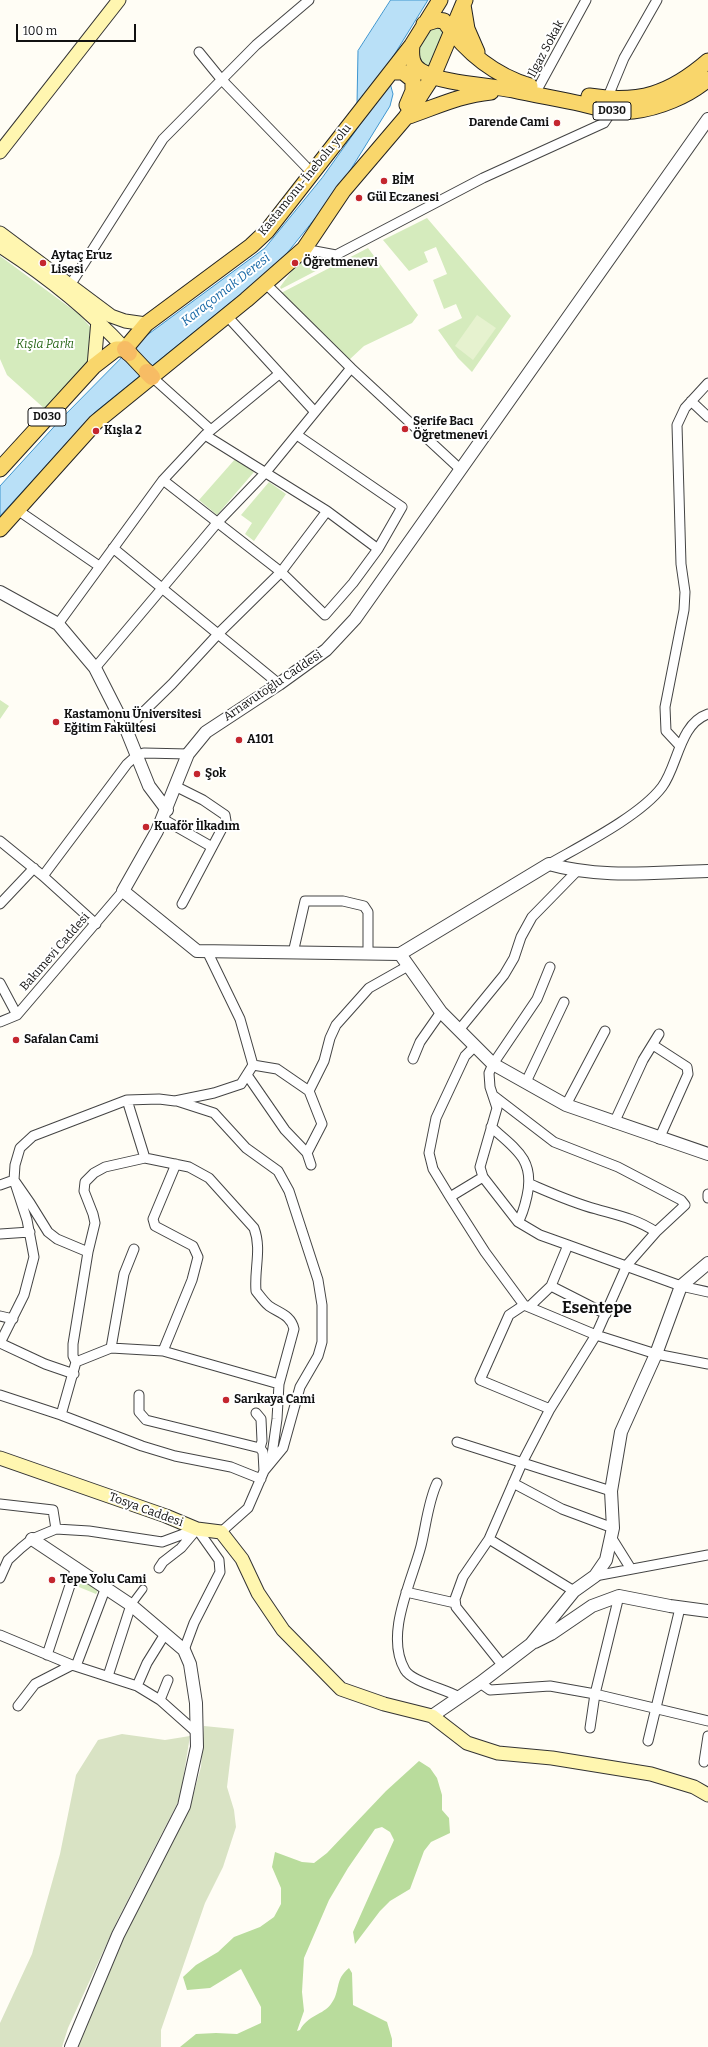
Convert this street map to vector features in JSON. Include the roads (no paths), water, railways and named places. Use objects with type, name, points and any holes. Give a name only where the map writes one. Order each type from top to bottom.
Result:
[{"type":"main road","points":[[0,152],[119,0]]},
{"type":"main road","name":"Kastamonu-İnebolu yolu","points":[[127,351],[146,324],[251,246],[266,231],[313,174],[355,117],[392,72],[440,0]]},
{"type":"main road","points":[[464,2],[466,29],[481,60]]},
{"type":"main road","points":[[0,528],[96,422],[150,374],[227,316],[266,284],[304,249],[344,191],[406,117],[433,76],[464,2]]},
{"type":"main road","points":[[424,24],[437,20],[444,21],[452,32],[491,69],[513,81],[610,105],[646,97],[666,90],[690,77],[708,60]]},
{"type":"main road","points":[[412,44],[411,54],[415,66],[420,71],[433,76],[512,90]]},
{"type":"main road","points":[[381,147],[403,113],[414,91],[413,80],[408,75],[399,71],[392,72]]},
{"type":"main road","name":"D030","points":[[512,90],[610,105],[632,111],[651,108],[669,102],[708,79]]},
{"type":"main road","points":[[406,117],[456,98],[472,94],[512,90]]},
{"type":"main road","points":[[0,233],[67,288],[150,374]]},
{"type":"main road","points":[[0,246],[112,316],[125,321],[146,324]]},
{"type":"main road","points":[[94,366],[98,320]]},
{"type":"main road","name":"D030","points":[[0,469],[94,366],[116,349],[127,351]]},
{"type":"main road","name":"Tosya Caddesi","points":[[0,1458],[166,1516],[197,1529],[221,1532]]},
{"type":"main road","points":[[221,1532],[242,1559],[258,1593],[284,1630],[341,1689],[384,1704],[432,1716],[467,1743],[498,1753],[552,1758],[652,1774],[694,1787],[708,1795]]},
{"type":"street","points":[[67,288],[162,139],[256,45],[309,0]]},
{"type":"street","name":"Ilgaz Sokak","points":[[538,88],[586,0]]},
{"type":"street","points":[[304,249],[336,255],[483,178],[604,123],[624,58],[657,0]]},
{"type":"street","points":[[199,52],[222,79],[313,174]]},
{"type":"street","name":"Arnavutoğlu Caddesi","points":[[123,891],[165,814],[188,754],[206,732],[280,684],[326,650],[355,619],[708,118]]},
{"type":"street","points":[[266,284],[351,368],[460,469]]},
{"type":"street","points":[[227,316],[315,412]]},
{"type":"street","points":[[95,668],[217,523],[266,472],[351,368]]},
{"type":"street","points":[[150,374],[208,433],[327,511],[378,549]]},
{"type":"street","points":[[58,624],[163,480],[208,433],[279,374]]},
{"type":"street","points":[[680,746],[666,730],[665,707],[684,610],[685,592],[681,564],[677,425],[679,417],[708,383]]},
{"type":"street","points":[[692,400],[708,417]]},
{"type":"street","points":[[163,480],[281,572],[325,615],[353,583],[378,549],[402,507],[297,435]]},
{"type":"street","points":[[16,509],[99,566]]},
{"type":"street","points":[[126,729],[172,684],[219,633],[281,572],[327,511]]},
{"type":"street","points":[[113,548],[280,684]]},
{"type":"street","points":[[0,592],[58,624],[95,668],[126,729],[149,786],[165,814],[212,847]]},
{"type":"street","points":[[123,891],[197,951],[400,954],[640,809],[663,787],[688,730],[708,714]]},
{"type":"street","points":[[43,876],[127,764],[136,756],[144,753],[188,754]]},
{"type":"street","points":[[175,786],[203,800],[225,815],[226,821],[212,847],[211,852],[182,904]]},
{"type":"street","points":[[0,841],[34,868],[96,924]]},
{"type":"street","points":[[549,864],[577,871],[601,874],[708,871]]},
{"type":"street","points":[[0,904],[34,868]]},
{"type":"street","points":[[459,1030],[504,975],[514,958],[521,937],[532,917],[577,871]]},
{"type":"street","name":"Bakımevi Caddesi","points":[[0,1022],[17,1015],[123,891]]},
{"type":"street","points":[[293,952],[305,901],[343,901],[364,906],[368,912],[368,954]]},
{"type":"street","points":[[207,951],[240,1019],[254,1065]]},
{"type":"street","points":[[400,954],[440,1012],[493,1064],[566,1105],[659,1139],[708,1154]]},
{"type":"street","points":[[309,1091],[324,1061],[330,1038],[336,1025],[369,988],[408,966]]},
{"type":"street","points":[[550,967],[537,1000],[493,1064],[489,1073],[497,1108],[480,1167],[483,1177],[518,1222],[540,1235],[568,1246],[627,1265],[681,1286],[708,1292]]},
{"type":"street","points":[[1,988],[17,1015]]},
{"type":"street","points":[[526,1082],[564,1002]]},
{"type":"street","points":[[413,1059],[420,1042],[440,1012]]},
{"type":"street","points":[[566,1105],[605,1031]]},
{"type":"street","points":[[614,1123],[643,1060],[659,1034]]},
{"type":"street","points":[[475,1046],[466,1056],[436,1118],[429,1153],[434,1170],[485,1252],[526,1306],[596,1335],[656,1354],[708,1364]]},
{"type":"street","points":[[653,1046],[686,1067],[688,1074],[659,1139]]},
{"type":"street","points":[[175,1100],[214,1093],[241,1084],[254,1065]]},
{"type":"street","points":[[254,1065],[277,1069],[309,1091],[322,1124],[307,1153]]},
{"type":"street","points":[[247,1075],[285,1130],[307,1153],[311,1165]]},
{"type":"street","points":[[494,1096],[554,1142],[618,1167],[681,1200],[685,1205],[656,1232],[627,1265],[596,1335],[550,1409],[522,1463],[489,1539],[463,1577],[457,1590],[455,1603],[456,1607],[503,1666]]},
{"type":"street","points":[[74,1374],[45,1364],[0,1343],[24,1295],[34,1257],[30,1232],[14,1180],[15,1165],[20,1148],[32,1136],[127,1100],[159,1098],[175,1100],[214,1113],[246,1148],[278,1171],[289,1191],[318,1280],[322,1304],[322,1342],[318,1356],[300,1387],[283,1448],[271,1462],[263,1475],[248,1508],[221,1532]]},
{"type":"street","points":[[127,1100],[145,1158]]},
{"type":"street","points":[[492,1127],[519,1152],[528,1166],[530,1184],[522,1216],[518,1222]]},
{"type":"street","points":[[61,1415],[74,1374],[76,1362],[73,1356],[72,1344],[88,1252],[95,1223],[84,1191],[85,1182],[88,1177],[105,1167],[145,1158],[176,1164],[199,1172],[209,1178],[254,1228],[257,1237],[258,1254],[256,1291],[268,1305],[288,1318],[294,1329],[279,1384],[277,1419],[271,1462]]},
{"type":"street","points":[[163,1351],[192,1280],[198,1257],[193,1246],[155,1226],[153,1219],[176,1164]]},
{"type":"street","points":[[450,1197],[483,1177]]},
{"type":"street","points":[[0,1185],[14,1180]]},
{"type":"street","points":[[14,1180],[48,1232],[57,1239],[88,1252]]},
{"type":"street","points":[[530,1184],[595,1209],[624,1216],[647,1226],[656,1232]]},
{"type":"street","points":[[0,1234],[30,1232]]},
{"type":"street","points":[[550,1409],[480,1380],[509,1314],[526,1306],[551,1286],[568,1246]]},
{"type":"street","points":[[111,1348],[124,1274],[134,1249]]},
{"type":"street","points":[[531,1644],[574,1591],[595,1576],[606,1560],[612,1533],[610,1491],[621,1432],[656,1354],[681,1286],[708,1263]]},
{"type":"street","points":[[551,1286],[606,1314]]},
{"type":"street","points":[[0,1316],[13,1319]]},
{"type":"street","points":[[76,1362],[111,1348],[163,1351],[279,1384]]},
{"type":"street","points":[[0,1395],[61,1415],[142,1446],[175,1456],[263,1475]]},
{"type":"street","points":[[139,1395],[138,1412],[146,1420],[260,1448]]},
{"type":"street","points":[[256,1413],[261,1419],[262,1428],[260,1448],[263,1452],[263,1475]]},
{"type":"street","points":[[457,1442],[610,1491]]},
{"type":"street","points":[[513,1483],[612,1533],[631,1569]]},
{"type":"street","points":[[437,1484],[417,1563],[406,1592],[398,1634],[401,1659],[405,1670],[415,1678],[459,1697]]},
{"type":"street","points":[[0,1504],[52,1510],[56,1529]]},
{"type":"street","points":[[0,1578],[4,1561],[32,1539],[56,1529],[89,1531],[162,1542],[197,1529]]},
{"type":"street","points":[[159,1568],[163,1562],[181,1548],[197,1529]]},
{"type":"street","points":[[184,1650],[194,1623],[220,1572],[219,1560],[197,1529]]},
{"type":"street","points":[[32,1539],[131,1605],[184,1650],[190,1664],[193,1687],[196,1732],[195,1761],[184,1806],[118,1935],[71,2047]]},
{"type":"street","points":[[489,1539],[574,1591]]},
{"type":"street","points":[[595,1576],[708,1555]]},
{"type":"street","points":[[47,1655],[76,1567]]},
{"type":"street","points":[[18,1706],[35,1684],[74,1666],[106,1587]]},
{"type":"street","points":[[108,1676],[131,1605],[143,1589]]},
{"type":"street","points":[[406,1592],[455,1603]]},
{"type":"street","points":[[590,1728],[595,1694],[619,1596]]},
{"type":"street","points":[[432,1716],[480,1684],[531,1644],[551,1634],[592,1606],[619,1596],[708,1612]]},
{"type":"street","points":[[648,1741],[680,1608]]},
{"type":"street","points":[[137,1686],[147,1663],[165,1634]]},
{"type":"street","points":[[0,1635],[74,1666],[137,1686],[160,1700],[196,1732]]},
{"type":"street","points":[[160,1700],[168,1680]]},
{"type":"street","points":[[480,1684],[490,1690],[550,1686],[595,1694],[708,1721]]},
{"type":"street","points":[[704,1762],[708,1736]]},
{"type":"water","points":[[391,0],[428,0],[391,60],[357,104],[358,51]]},
{"type":"water","name":"Karaçomak Deresi","points":[[390,83],[393,94],[390,106],[338,190],[279,263],[94,413],[0,516],[0,486],[62,418],[135,344],[265,248],[322,178]]},
{"type":"place","name":"Darende Cami","points":[[557,123]]},
{"type":"place","name":"BİM","points":[[384,181]]},
{"type":"place","name":"Gül Eczanesi","points":[[359,198]]},
{"type":"place","name":"Aytaç Eruz Lisesi","points":[[43,263]]},
{"type":"place","name":"Öğretmenevi","points":[[295,263]]},
{"type":"place","name":"Şerife Bacı Öğretmenevi","points":[[405,429]]},
{"type":"place","name":"Kışla 2","points":[[96,431]]},
{"type":"place","name":"Kastamonu Üniversitesi Eğitim Fakültesi","points":[[56,722]]},
{"type":"place","name":"A101","points":[[239,740]]},
{"type":"place","name":"Şok","points":[[197,774]]},
{"type":"place","name":"Kuaför İlkadım","points":[[146,827]]},
{"type":"place","name":"Safalan Cami","points":[[16,1040]]},
{"type":"place","name":"Sarıkaya Cami","points":[[226,1400]]},
{"type":"place","name":"Tepe Yolu Cami","points":[[52,1580]]},
{"type":"district","name":"Esentepe","points":[[597,1309]]},
{"type":"park label","name":"Kışla Parkı","points":[[45,345]]}]
